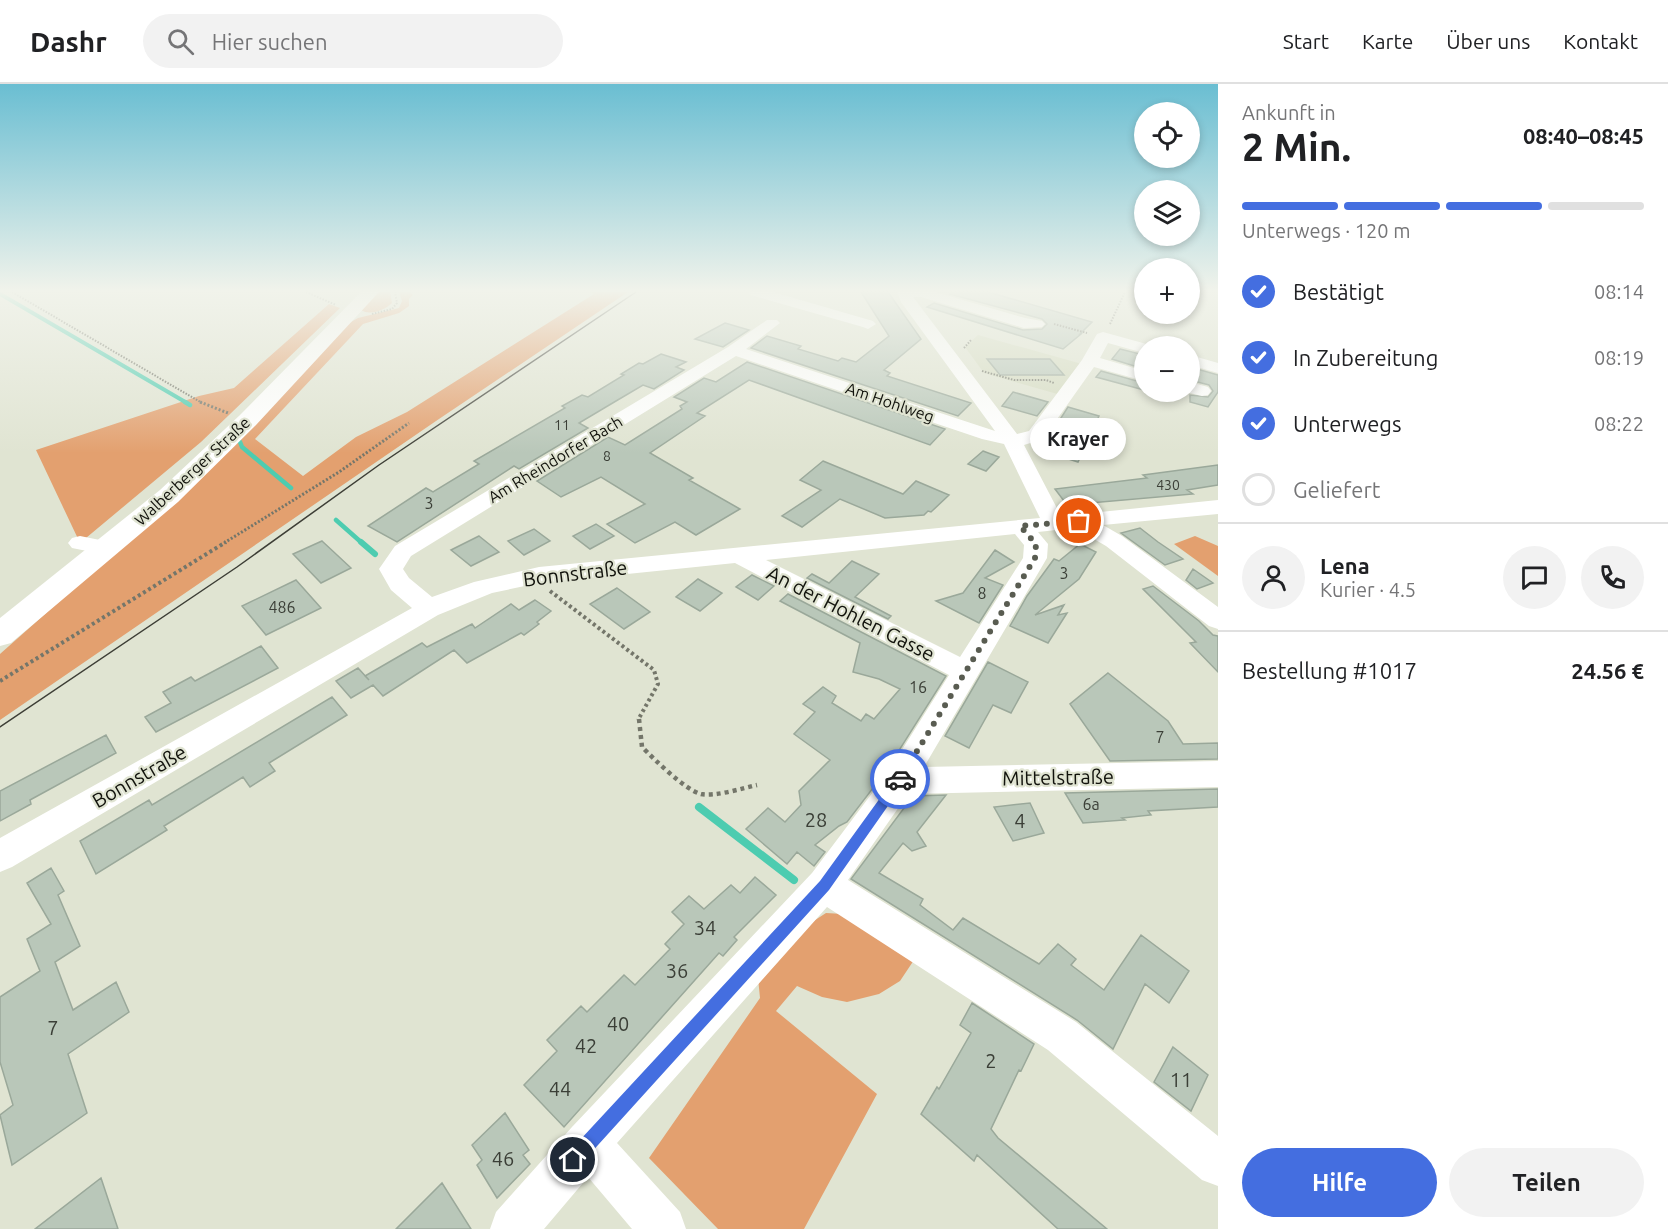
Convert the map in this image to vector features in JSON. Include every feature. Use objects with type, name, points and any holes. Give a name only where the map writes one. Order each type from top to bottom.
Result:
[{"type":"main road","name":"Walberberger Straße","points":[[0,635],[170,496],[320,345]]},
{"type":"street","name":"Am Rheindorfer Bach","points":[[429,609],[400,584],[391,568],[403,551],[740,345]]},
{"type":"street","points":[[941,345],[1012,440],[1066,522],[1114,541],[1218,620]]},
{"type":"street","points":[[1012,440],[1026,440],[1036,435],[1090,361],[1098,345]]},
{"type":"street","name":"Am Hohlweg","points":[[734,350],[989,435],[1012,440]]},
{"type":"street","points":[[1090,361],[1134,372]]},
{"type":"street","points":[[1200,363],[1218,368]]},
{"type":"street","name":"Bonnstraße","points":[[0,856],[429,609],[455,596],[489,584],[539,575],[1218,507]]},
{"type":"street","points":[[513,1229],[588,1143],[824,885],[899,781],[1035,558],[1036,544],[1020,526]]},
{"type":"street","points":[[80,543],[107,548]]},
{"type":"street","name":"An der Hohlen Gasse","points":[[738,555],[964,671]]},
{"type":"street","name":"Mittelstraße","points":[[899,781],[1218,774]]},
{"type":"street","points":[[824,885],[1062,1036],[1218,1164]]},
{"type":"street","points":[[588,1143],[663,1229]]},
{"type":"path","points":[[103,345],[207,406],[248,420]]},
{"type":"path","points":[[955,364],[1014,380],[1046,380],[1054,383],[1050,390]]},
{"type":"path","points":[[0,681],[339,472],[409,423]]},
{"type":"path","points":[[539,575],[550,592],[654,670],[658,684],[638,721],[642,747],[670,774],[701,794],[727,792],[757,785]]},
{"type":"shaded area","points":[[282,345],[301,345],[201,442],[80,543],[36,450],[199,396],[234,388]]},
{"type":"shaded area","points":[[327,345],[343,345],[255,439],[303,476],[356,437],[407,412],[512,345],[548,345],[0,720],[0,654],[188,487]]},
{"type":"shaded area","points":[[1015,345],[1082,364],[1061,395],[984,373],[965,347]]},
{"type":"shaded area","points":[[1195,536],[1218,546],[1218,576],[1174,544]]},
{"type":"shaded area","points":[[826,913],[843,914],[916,957],[900,981],[879,994],[847,1002],[822,997],[797,986],[776,1011],[877,1094],[804,1229],[718,1229],[649,1158],[760,998],[758,978],[806,926]]},
{"type":"building","points":[[754,345],[799,345],[801,346],[798,349],[838,361],[842,358],[856,362],[877,345],[913,345],[884,370],[890,373],[887,376],[971,403],[958,416],[751,348]]},
{"type":"building","points":[[1051,345],[1067,345],[1063,349]]},
{"type":"building","points":[[1120,349],[1134,352],[1134,366],[1112,359]]},
{"type":"building","points":[[661,354],[686,362],[676,367],[684,370],[654,389],[643,385],[579,423],[588,428],[519,469],[514,466],[397,542],[368,526],[426,488],[433,492],[479,464],[474,461],[565,408],[562,406],[582,395],[588,397],[639,363],[643,364]]},
{"type":"building","points":[[987,359],[1050,359],[1064,375],[1000,375]]},
{"type":"building","points":[[747,362],[945,429],[930,445],[749,380],[697,413],[705,416],[650,453],[693,478],[689,480],[740,509],[696,535],[675,522],[635,543],[607,524],[645,504],[601,477],[561,497],[537,481],[608,437],[625,445],[682,409],[680,406],[687,402],[674,397],[704,378],[716,382]]},
{"type":"building","points":[[1200,370],[1218,375],[1218,392],[1208,407],[1190,402],[1200,402],[1200,396],[1208,397],[1213,391],[1209,385],[1200,383]]},
{"type":"building","points":[[1101,371],[1134,380],[1134,387],[1096,377]]},
{"type":"building","points":[[1013,392],[1048,402],[1037,416],[1002,406]]},
{"type":"building","points":[[1068,407],[1099,416],[1078,462],[1050,453],[1053,449],[1043,446]]},
{"type":"building","points":[[983,451],[999,457],[986,471],[968,464]]},
{"type":"building","points":[[823,461],[903,494],[916,481],[949,495],[931,512],[928,511],[924,515],[885,518],[840,499],[802,527],[782,516],[821,490],[800,480]]},
{"type":"building","points":[[1218,465],[1218,485],[1187,490],[1193,494],[1067,505],[1055,489],[1147,478],[1143,475]]},
{"type":"building","points":[[596,524],[614,536],[590,549],[573,536]]},
{"type":"building","points":[[1140,528],[1183,559],[1165,565],[1121,533]]},
{"type":"building","points":[[534,529],[550,541],[524,555],[508,541]]},
{"type":"building","points":[[479,536],[499,552],[471,566],[451,550]]},
{"type":"building","points":[[322,541],[351,568],[321,583],[293,554]]},
{"type":"building","points":[[1080,544],[1096,552],[1079,579],[1035,615],[1064,605],[1058,615],[1067,613],[1048,643],[1010,626],[1027,596],[1054,559],[1059,561]]},
{"type":"building","points":[[995,550],[1014,562],[985,578],[1003,585],[979,623],[936,601],[963,593]]},
{"type":"building","points":[[852,561],[879,574],[855,597],[891,616],[888,619],[807,578],[812,574],[829,583]]},
{"type":"building","points":[[1193,569],[1213,583],[1197,589],[1186,580]]},
{"type":"building","points":[[752,575],[774,586],[758,600],[736,587]]},
{"type":"building","points":[[698,579],[722,593],[700,611],[676,597]]},
{"type":"building","points":[[296,580],[321,608],[266,635],[242,606]]},
{"type":"building","points":[[1153,586],[1199,621],[1213,635],[1218,636],[1218,672],[1190,643],[1196,642],[1143,589]]},
{"type":"building","points":[[617,588],[650,612],[624,629],[590,604]]},
{"type":"building","points":[[788,594],[946,676],[886,771],[847,822],[815,845],[825,852],[814,866],[797,852],[787,864],[746,829],[768,808],[785,822],[801,805],[799,791],[830,760],[794,734],[815,712],[803,704],[823,687],[836,696],[832,703],[861,721],[866,714],[874,719],[900,689],[879,679],[853,672],[860,643],[780,601]]},
{"type":"building","points":[[535,600],[551,611],[524,635],[521,633],[467,663],[454,650],[383,696],[373,685],[351,698],[336,681],[358,668],[365,676],[422,643],[427,647],[472,624],[475,628],[511,604],[519,610]]},
{"type":"building","points":[[261,646],[278,668],[156,732],[145,717],[171,703],[163,692],[191,677],[195,681]]},
{"type":"building","points":[[988,662],[1028,682],[1011,713],[993,705],[969,748],[945,736]]},
{"type":"building","points":[[1108,673],[1168,721],[1183,744],[1218,743],[1218,759],[1110,761],[1070,704]]},
{"type":"building","points":[[332,697],[347,715],[269,763],[275,771],[250,787],[243,777],[164,826],[167,830],[96,874],[80,841],[149,800],[152,805]]},
{"type":"building","points":[[106,735],[116,753],[30,800],[31,804],[0,821],[0,791]]},
{"type":"building","points":[[1218,789],[1218,807],[1148,811],[1151,815],[1122,818],[1125,820],[1083,823],[1065,793]]},
{"type":"building","points":[[946,795],[917,832],[926,846],[912,851],[903,843],[879,873],[923,899],[920,905],[953,930],[963,918],[1039,964],[1058,944],[1076,959],[1071,965],[1104,990],[1141,935],[1189,971],[1169,1003],[1145,984],[1113,1049],[1077,1020],[851,879],[913,796]]},
{"type":"building","points":[[1030,803],[1044,833],[1013,841],[994,807]]},
{"type":"building","points":[[51,868],[64,891],[58,895],[80,946],[55,962],[73,1010],[116,982],[129,1012],[68,1054],[87,1113],[12,1165],[0,1115],[13,1105],[0,1062],[0,997],[40,971],[27,939],[51,924],[27,883]]},
{"type":"building","points":[[755,877],[776,895],[734,937],[737,940],[723,956],[719,953],[564,1127],[524,1085],[557,1051],[547,1040],[581,1006],[587,1012],[624,975],[635,985],[670,949],[665,944],[684,924],[672,912],[689,896],[704,909],[731,885],[740,893]]},
{"type":"building","points":[[972,1003],[1034,1044],[991,1129],[998,1138],[1107,1229],[1058,1229],[977,1155],[974,1161],[921,1114],[937,1087],[939,1089],[971,1033],[960,1025]]},
{"type":"building","points":[[1173,1047],[1208,1075],[1191,1111],[1154,1082]]},
{"type":"building","points":[[505,1113],[529,1150],[523,1155],[530,1164],[497,1198],[477,1165],[482,1160],[472,1145]]},
{"type":"building","points":[[101,1178],[118,1229],[35,1229]]},
{"type":"building","points":[[442,1183],[471,1229],[396,1229]]},
{"type":"waterway","points":[[88,345],[187,403]]},
{"type":"waterway","points":[[185,402],[190,405]]},
{"type":"waterway","points":[[240,442],[242,447],[291,488]]},
{"type":"waterway","points":[[336,520],[362,543]]},
{"type":"waterway","points":[[361,542],[375,554]]},
{"type":"waterway","points":[[699,807],[794,880]]},
{"type":"tram line","points":[[0,727],[237,567],[379,465],[557,345]]},
{"type":"way so far","points":[[900,779],[1035,558],[1036,544],[1020,526],[1079,521]]},
{"type":"place","name":"Krayer","points":[[1079,521]]},
{"type":"route","points":[[573,1160],[824,885],[900,779]]}]
